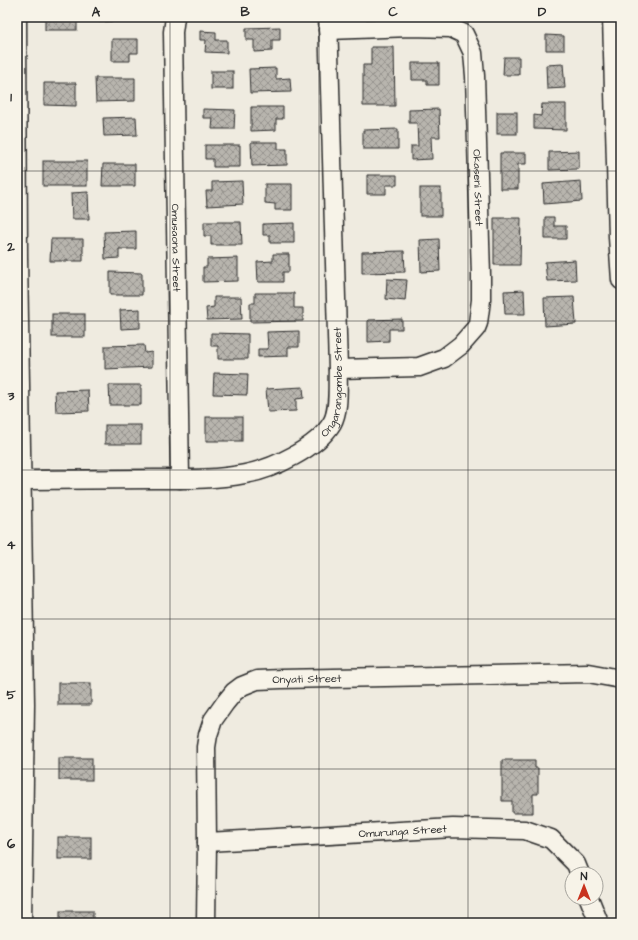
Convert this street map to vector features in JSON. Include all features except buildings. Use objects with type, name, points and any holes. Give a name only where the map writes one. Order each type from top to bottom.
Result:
[{"type":"street","points":[[17,17],[18,257],[23,480],[25,704],[22,923]]},
{"type":"street","name":"Omusaona Street","points":[[175,17],[173,32],[180,479]]},
{"type":"street","points":[[612,17],[618,237],[621,280]]},
{"type":"street","name":"Ongarangombe Street","points":[[23,480],[180,479],[246,474],[271,466],[304,450],[321,438],[333,422],[337,404],[338,370],[328,23]]},
{"type":"street","name":"Okaseni Street","points":[[328,23],[452,28],[464,34],[473,53],[482,275],[478,323],[461,345],[444,358],[419,367],[338,370]]},
{"type":"street","name":"Onyati Street","points":[[206,923],[206,747],[213,720],[225,702],[242,686],[257,680],[297,678],[588,673],[621,679]]},
{"type":"street","name":"Omurunga Street","points":[[207,842],[453,828],[525,830],[551,839],[577,866]]},
{"type":"street","points":[[592,906],[599,923]]}]
